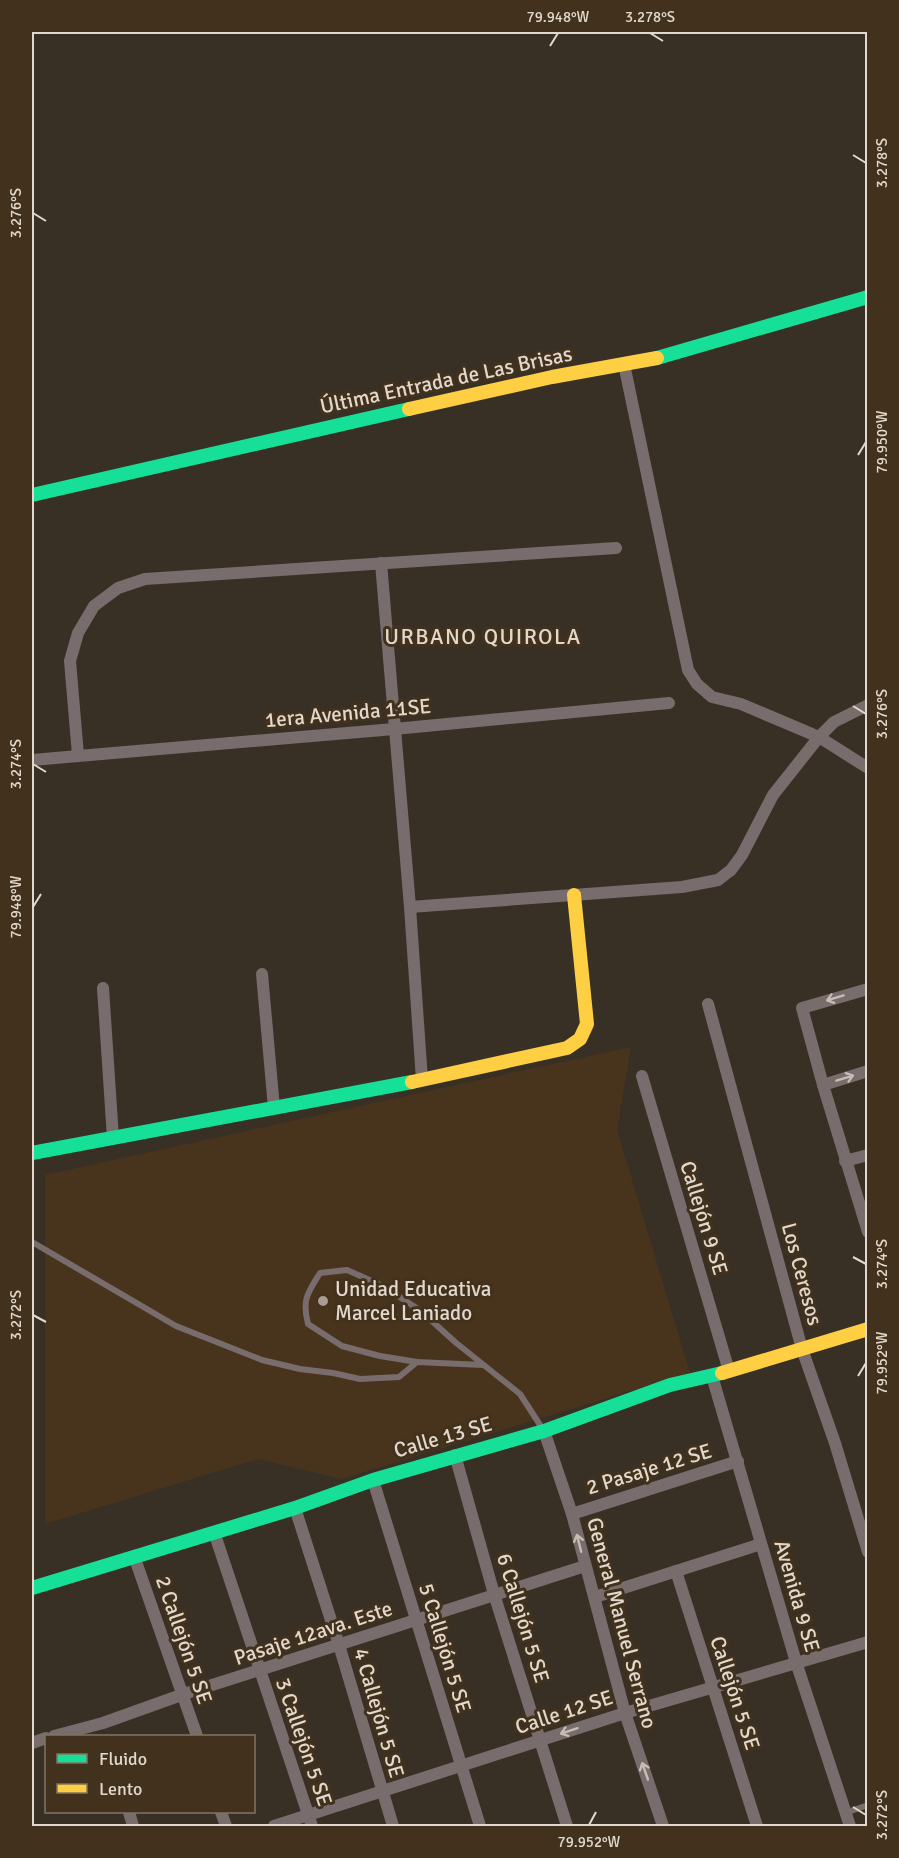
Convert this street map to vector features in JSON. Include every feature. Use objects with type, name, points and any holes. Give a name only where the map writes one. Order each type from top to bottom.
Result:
[{"type":"street","name":"Última Entrada de Las Brisas","points":[[32,495],[552,376],[652,359],[867,297]]},
{"type":"street","points":[[624,364],[688,670],[697,684],[712,697],[741,704],[819,737],[867,768]]},
{"type":"street","points":[[78,755],[70,661],[78,633],[94,606],[118,588],[146,579],[616,548]]},
{"type":"street","points":[[381,563],[422,1080]]},
{"type":"street","name":"1era Avenida 11SE","points":[[32,760],[669,703]]},
{"type":"street","points":[[410,907],[682,887],[718,880],[731,870],[742,855],[773,795],[819,737],[834,722],[867,705]]},
{"type":"street","points":[[32,1153],[422,1080],[567,1048],[580,1039],[587,1024],[574,895]]},
{"type":"street","points":[[262,974],[274,1108]]},
{"type":"street","points":[[103,988],[113,1137]]},
{"type":"street","points":[[867,989],[802,1008],[867,1232]]},
{"type":"street","name":"Los Ceresos","points":[[708,1004],[802,1349],[865,1531],[867,1552]]},
{"type":"street","points":[[823,1085],[867,1071]]},
{"type":"street","name":"Callejón 9 SE","points":[[642,1076],[729,1371]]},
{"type":"street","points":[[845,1161],[867,1155]]},
{"type":"street","name":"Calle 13 SE","points":[[32,1588],[295,1508],[373,1480],[544,1431],[670,1385],[712,1376],[867,1329]]},
{"type":"street","name":"Avenida 9 SE","points":[[712,1376],[796,1662],[850,1827]]},
{"type":"street","name":"General Manuel Serrano","points":[[544,1431],[572,1514],[625,1713],[663,1827]]},
{"type":"street","name":"6 Callejón 5 SE","points":[[455,1455],[494,1594],[567,1827]]},
{"type":"street","name":"2 Pasaje 12 SE","points":[[572,1514],[738,1461]]},
{"type":"street","name":"5 Callejón 5 SE","points":[[373,1480],[480,1827]]},
{"type":"street","name":"4 Callejón 5 SE","points":[[295,1508],[339,1645],[393,1827]]},
{"type":"street","name":"3 Callejón 5 SE","points":[[214,1532],[310,1821]]},
{"type":"street","points":[[595,1597],[761,1544]]},
{"type":"street","name":"2 Callejón 5 SE","points":[[134,1556],[196,1735]]},
{"type":"street","name":"Pasaje 12ava. Este","points":[[61,1735],[585,1566]]},
{"type":"street","name":"Callejón 5 SE","points":[[676,1571],[757,1827]]},
{"type":"street","name":"Calle 12 SE","points":[[274,1827],[310,1821],[382,1791],[539,1740],[713,1686],[867,1642]]},
{"type":"street","points":[[103,1723],[106,1735]]},
{"type":"lane","points":[[32,1242],[176,1326],[262,1360],[360,1379],[399,1377],[417,1362]]},
{"type":"lane","points":[[483,1365],[417,1362],[380,1356],[342,1346],[308,1324],[304,1307],[309,1291],[320,1273],[347,1270],[384,1286],[421,1311],[520,1394],[544,1431]]},
{"type":"lane","points":[[845,1813],[867,1805]]},
{"type":"shaded area","points":[[631,1047],[617,1130],[690,1373],[341,1479],[258,1459],[45,1524],[45,1175]]},
{"type":"traffic: fast","points":[[657,358],[868,297]]},
{"type":"traffic: fast","points":[[32,495],[409,409]]},
{"type":"traffic: fast","points":[[32,1153],[412,1082]]},
{"type":"traffic: fast","points":[[32,1588],[295,1508],[373,1480],[544,1431],[670,1385],[722,1373]]},
{"type":"traffic: slow","points":[[409,409],[552,377],[657,358]]},
{"type":"traffic: slow","points":[[412,1082],[567,1048],[580,1039],[587,1024],[574,895]]},
{"type":"traffic: slow","points":[[722,1373],[868,1329]]},
{"type":"place","name":"Unidad Educativa Marcel Laniado","points":[[323,1301]]},
{"type":"district","name":"URBANO QUIROLA","points":[[483,636]]}]
